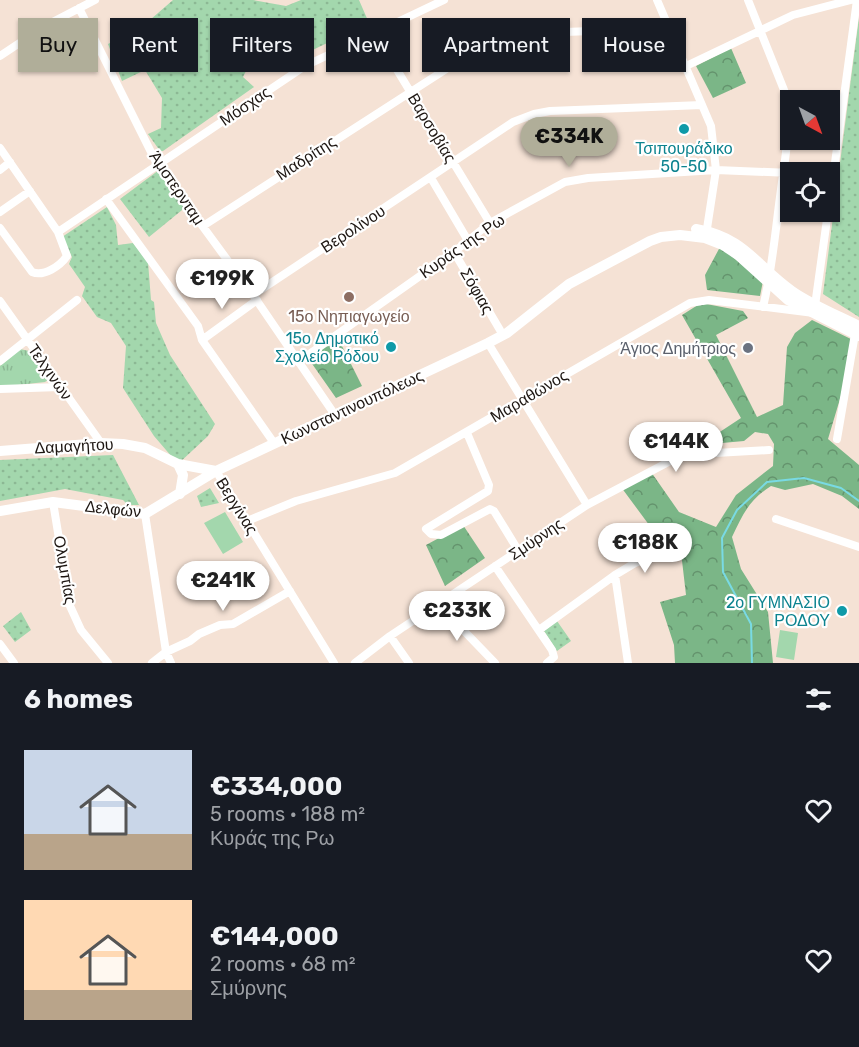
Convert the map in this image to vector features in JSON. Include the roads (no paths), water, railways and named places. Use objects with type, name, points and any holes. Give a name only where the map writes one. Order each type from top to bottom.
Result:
[{"type":"main road","name":"Κωνσταντινουπόλεως","points":[[488,343],[500,330],[560,284],[645,236],[664,230],[677,229],[706,235],[770,278],[788,300],[810,306],[858,332]]},
{"type":"main road","name":"Κωνσταντινουπόλεως","points":[[216,471],[507,333],[570,284],[650,241],[671,235],[706,235]]},
{"type":"main road","name":"Δαμαγήτου","points":[[0,451],[123,444],[144,448],[178,465],[216,471]]},
{"type":"main road","points":[[178,465],[183,475],[180,494]]},
{"type":"main road","name":"Δελφών","points":[[0,511],[52,502],[146,514],[216,471]]},
{"type":"street","points":[[0,56],[45,26],[95,0]]},
{"type":"street","name":"Μόσχας","points":[[405,18],[444,0]]},
{"type":"street","points":[[657,0],[664,18]]},
{"type":"street","points":[[748,0],[786,95],[787,162]]},
{"type":"street","points":[[686,67],[793,15],[851,0]]},
{"type":"street","points":[[833,162],[857,0]]},
{"type":"street","name":"Άμστερνταμ","points":[[79,8],[157,164],[255,298],[335,415]]},
{"type":"street","name":"Μαδρίτης","points":[[203,226],[482,46],[514,34],[582,31]]},
{"type":"street","name":"Μόσχας","points":[[58,232],[305,66],[326,56]]},
{"type":"street","name":"Βαρσοβίας","points":[[398,72],[490,223]]},
{"type":"street","points":[[686,72],[711,126],[716,170],[706,235]]},
{"type":"street","name":"Βερολίνου","points":[[202,340],[255,298],[513,122],[550,111],[702,105]]},
{"type":"street","points":[[0,148],[58,232],[68,256],[45,273],[32,272],[0,228]]},
{"type":"street","points":[[0,170],[10,162]]},
{"type":"street","name":"Κυράς της Ρω","points":[[298,362],[454,252],[467,239],[490,223],[565,182],[588,178],[716,170],[780,173]]},
{"type":"street","points":[[431,178],[467,239]]},
{"type":"street","points":[[0,212],[30,191]]},
{"type":"street","points":[[106,199],[198,326],[202,340],[274,443]]},
{"type":"street","points":[[763,307],[780,216]]},
{"type":"street","points":[[810,306],[826,222]]},
{"type":"street","name":"Σόφιας","points":[[454,252],[500,330]]},
{"type":"street","points":[[0,361],[77,300]]},
{"type":"street","name":"Μαραθώνος","points":[[247,521],[296,501],[394,473],[690,303],[709,300],[763,307],[810,306]]},
{"type":"street","name":"Τελχινών","points":[[0,301],[101,444]]},
{"type":"street","points":[[837,439],[858,332]]},
{"type":"street","points":[[488,343],[586,505]]},
{"type":"street","points":[[0,389],[60,387]]},
{"type":"street","points":[[467,433],[489,485],[488,491],[426,530],[431,534],[441,535],[490,509],[494,511],[518,550]]},
{"type":"street","name":"Σμύρνης","points":[[355,663],[390,636],[586,505],[676,458],[698,454],[769,450]]},
{"type":"street","name":"Βεργίνας","points":[[216,471],[334,663]]},
{"type":"street","name":"Ολυμπίας","points":[[52,502],[70,606],[81,630],[108,663]]},
{"type":"street","points":[[146,514],[166,652],[171,663]]},
{"type":"street","points":[[776,519],[859,547]]},
{"type":"street","points":[[539,630],[615,574],[635,563],[667,554]]},
{"type":"street","points":[[495,566],[552,650],[551,660]]},
{"type":"street","points":[[615,574],[628,663]]},
{"type":"street","points":[[152,663],[166,652],[209,629],[233,624],[290,591]]},
{"type":"street","points":[[438,604],[495,663]]},
{"type":"street","points":[[390,636],[409,663]]},
{"type":"street","points":[[0,644],[14,663]]},
{"type":"waterway","points":[[752,663],[751,624],[723,572],[722,538],[737,510],[767,482],[804,478],[841,488],[859,501]]},
{"type":"place","name":"Τσιπουράδικο 50-50","points":[[684,129]]},
{"type":"place","name":"15ο Νηπιαγωγείο","points":[[349,297]]},
{"type":"place","name":"15ο Δημοτικό Σχολείο Ρόδου","points":[[391,347]]},
{"type":"place","name":"Άγιος Δημήτριος","points":[[748,348]]},
{"type":"place","name":"2ο ΓΥΜΝΑΣΙΟ ΡΟΔΟΥ","points":[[842,611]]}]
